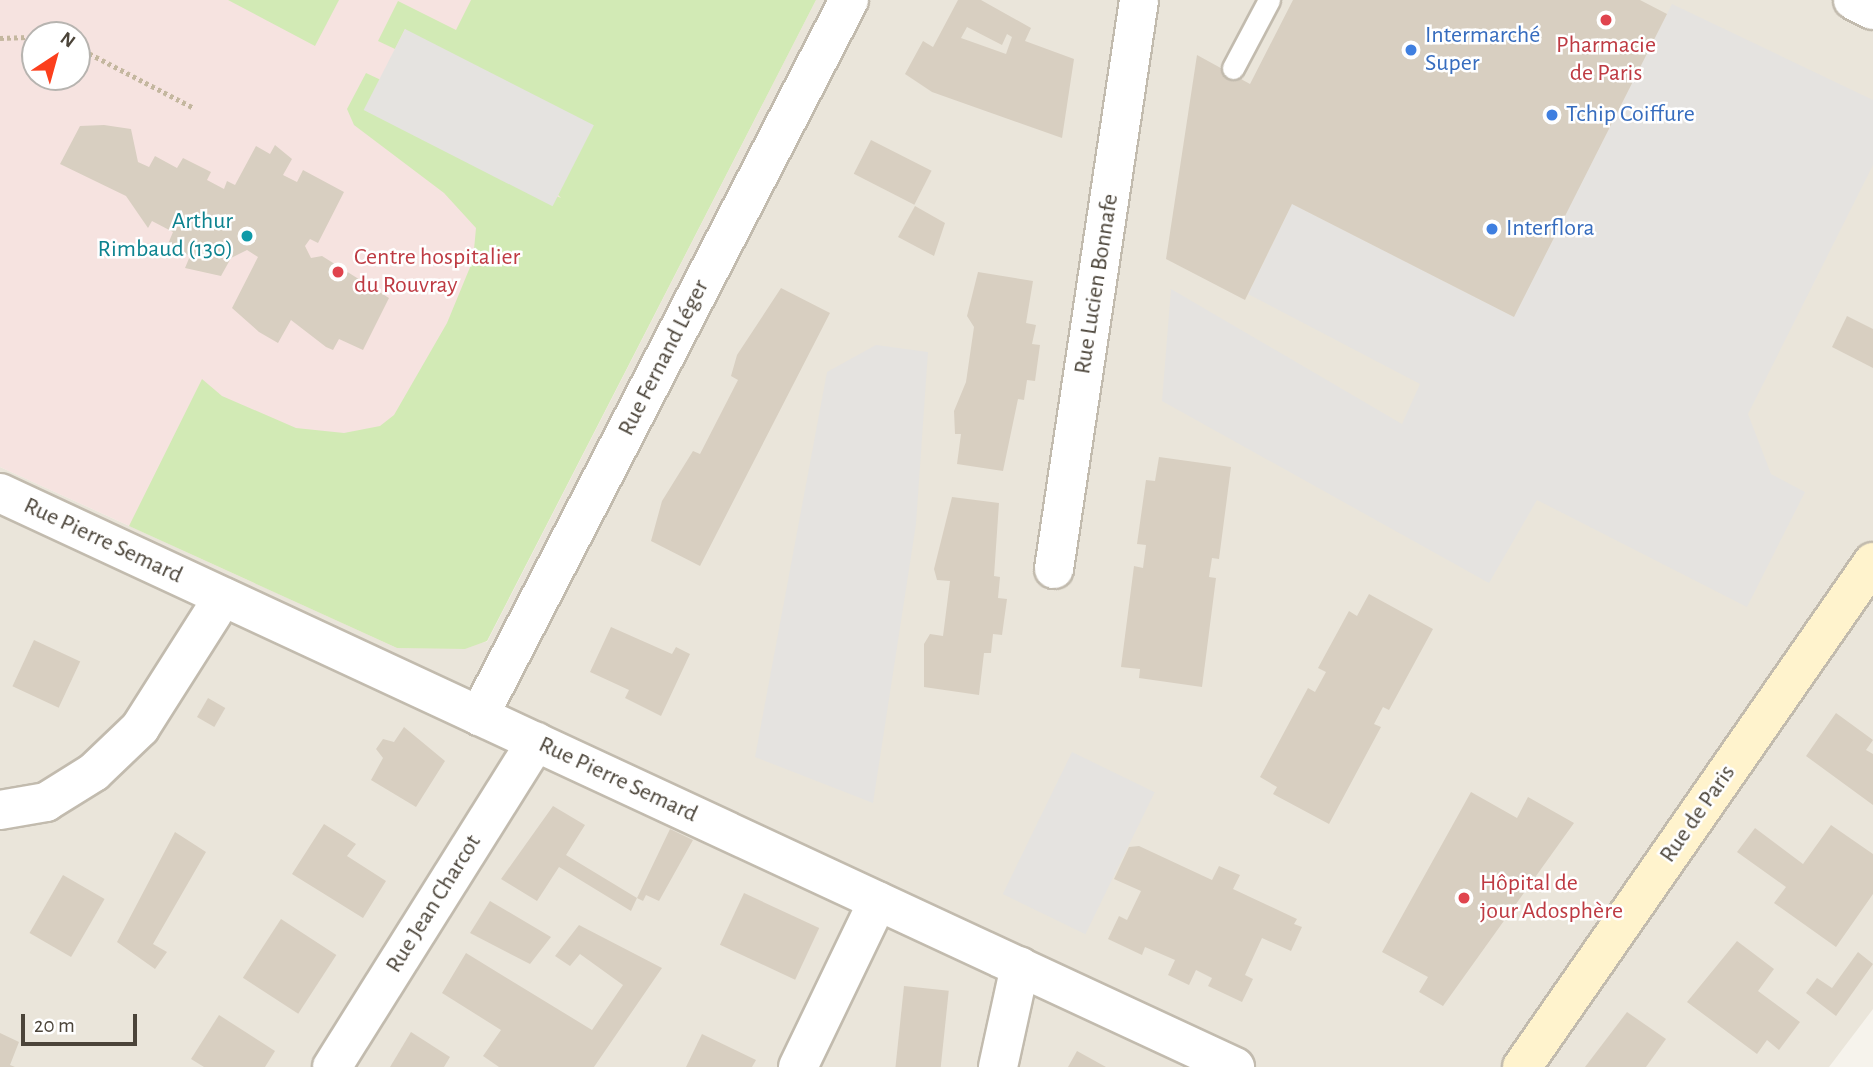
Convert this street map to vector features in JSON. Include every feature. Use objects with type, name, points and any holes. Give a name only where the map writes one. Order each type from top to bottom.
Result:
[{"type":"main road","name":"Rue de Paris","points":[[1522,1067],[1873,562]]},
{"type":"street","name":"Rue Fernand Léger","points":[[479,716],[849,0]]},
{"type":"street","name":"Rue Lucien Bonnafe","points":[[1054,569],[1139,0]]},
{"type":"street","name":"Rue Pierre Semard","points":[[0,493],[1235,1067]]},
{"type":"street","points":[[0,810],[46,802],[94,772],[140,728],[223,597]]},
{"type":"street","name":"Rue Jean Charcot","points":[[332,1067],[536,742]]},
{"type":"street","points":[[798,1067],[878,901]]},
{"type":"street","points":[[998,1067],[1020,966]]},
{"type":"lane","points":[[1233,68],[1269,0]]},
{"type":"path","points":[[0,38],[21,37]]},
{"type":"path","points":[[91,54],[194,108]]},
{"type":"shaded area","name":"Centre hospitalier du Rouvray","points":[[0,0],[816,0],[487,641],[465,649],[397,648],[0,467]]},
{"type":"shaded area","points":[[816,0],[1873,0],[1873,1009],[1829,1067],[0,1067],[0,467],[397,648],[487,642]]},
{"type":"shaded area","points":[[1672,4],[1873,100],[1873,165],[1748,414],[1771,474],[1805,492],[1747,607],[1537,500],[1489,583],[1162,401],[1171,289],[1402,424],[1420,384],[1248,294],[1292,204],[1514,317]]},
{"type":"shaded area","points":[[405,29],[594,125],[553,206],[364,110]]},
{"type":"shaded area","points":[[876,345],[928,352],[916,524],[873,803],[755,757],[827,372]]},
{"type":"shaded area","points":[[1072,752],[1155,792],[1085,934],[1003,894]]},
{"type":"green space","points":[[228,0],[339,0],[315,46]]},
{"type":"green space","points":[[471,0],[816,0],[487,641],[465,649],[397,648],[129,526],[202,379],[222,396],[296,428],[344,433],[380,426],[394,415],[447,323],[473,260],[476,228],[444,193],[354,125],[347,109],[366,73],[381,80],[367,111],[561,198],[405,29],[395,49],[378,41],[398,1],[456,30]]},
{"type":"building","points":[[958,0],[981,0],[1031,28],[1025,41],[1074,59],[1062,138],[932,92],[905,74],[923,41],[933,47]],"holes":[[[967,27],[1002,45],[1007,34],[1012,37],[1006,54],[961,38]]]},
{"type":"building","points":[[1293,0],[1640,0],[1667,14],[1514,317],[1292,204],[1245,300],[1166,259],[1197,55],[1250,84]]},
{"type":"building","name":"Arthur Rimbaud (130)","points":[[104,125],[131,129],[138,162],[149,167],[155,156],[177,168],[183,158],[211,172],[207,180],[224,189],[227,181],[235,185],[256,146],[270,154],[275,145],[292,159],[283,175],[297,182],[303,170],[344,192],[318,243],[310,239],[305,246],[311,258],[322,256],[389,298],[363,350],[339,339],[333,350],[291,320],[278,343],[259,332],[232,308],[258,257],[247,250],[231,258],[221,276],[185,268],[190,256],[168,244],[173,232],[152,221],[148,228],[126,196],[60,164],[80,126]]},
{"type":"building","points":[[871,140],[932,171],[914,205],[854,174]]},
{"type":"building","points":[[915,206],[945,223],[934,256],[898,237]]},
{"type":"building","points":[[978,272],[1033,281],[1026,323],[1036,325],[1032,344],[1040,345],[1035,381],[1027,380],[1024,400],[1018,399],[1003,471],[957,464],[961,434],[955,434],[954,411],[966,382],[974,327],[967,316]]},
{"type":"building","points":[[781,288],[830,313],[700,566],[651,541],[662,501],[693,451],[700,454],[738,380],[731,376],[737,355]]},
{"type":"building","points":[[1847,316],[1873,329],[1873,368],[1832,347]]},
{"type":"building","points":[[1159,457],[1231,467],[1219,559],[1212,558],[1209,577],[1216,578],[1202,687],[1139,678],[1140,669],[1121,667],[1134,566],[1143,568],[1146,545],[1137,544],[1146,480],[1155,481]]},
{"type":"building","points":[[952,497],[999,503],[994,576],[1000,577],[998,598],[1007,599],[1002,635],[993,634],[991,653],[984,653],[979,695],[924,687],[924,644],[930,634],[943,636],[950,581],[937,580],[934,569]]},
{"type":"building","points":[[1369,594],[1433,629],[1389,710],[1383,707],[1374,724],[1381,727],[1329,824],[1273,794],[1277,787],[1260,777],[1308,688],[1315,692],[1326,672],[1318,668],[1349,611],[1357,616]]},
{"type":"building","points":[[611,627],[672,654],[676,647],[690,654],[661,716],[625,698],[629,690],[590,672]]},
{"type":"building","points":[[34,640],[80,662],[59,708],[12,686]]},
{"type":"building","points":[[208,698],[225,708],[214,727],[197,717]]},
{"type":"building","points":[[1836,713],[1873,740],[1866,750],[1873,754],[1873,805],[1806,756]]},
{"type":"building","points":[[404,727],[445,761],[416,807],[371,780],[383,758],[376,749],[383,739],[394,742]]},
{"type":"building","points":[[1471,792],[1517,818],[1528,797],[1574,823],[1443,1006],[1419,992],[1428,977],[1382,952]]},
{"type":"building","points":[[553,806],[585,825],[566,855],[637,898],[631,911],[559,867],[537,901],[501,879]]},
{"type":"building","points":[[324,824],[356,844],[347,856],[386,881],[363,918],[292,874]]},
{"type":"building","points":[[1831,825],[1873,854],[1873,894],[1836,947],[1774,903],[1786,887],[1737,852],[1755,828],[1803,864]]},
{"type":"building","points":[[670,829],[693,840],[659,901],[646,895],[643,901],[637,898]]},
{"type":"building","points":[[175,832],[206,852],[153,944],[167,952],[155,969],[117,942]]},
{"type":"building","points":[[1139,846],[1212,880],[1219,866],[1240,875],[1233,889],[1297,919],[1294,924],[1302,927],[1291,951],[1262,938],[1245,975],[1253,979],[1242,1002],[1208,986],[1212,978],[1196,970],[1189,985],[1168,975],[1175,960],[1145,947],[1142,955],[1108,939],[1119,916],[1127,920],[1141,891],[1114,879],[1129,847]]},
{"type":"building","points":[[63,875],[105,899],[71,957],[30,933]]},
{"type":"building","points":[[744,893],[819,928],[795,980],[720,945]]},
{"type":"building","points":[[490,901],[551,937],[530,964],[470,933]]},
{"type":"building","points":[[281,919],[336,955],[298,1014],[243,978]]},
{"type":"building","points":[[579,925],[662,968],[594,1067],[499,1067],[483,1056],[501,1030],[442,993],[466,953],[592,1030],[623,985],[580,954],[570,966],[555,956]]},
{"type":"building","points":[[1737,941],[1774,969],[1758,991],[1800,1022],[1779,1050],[1767,1040],[1757,1054],[1687,1002]]},
{"type":"building","points":[[1858,952],[1873,964],[1836,1016],[1806,993],[1817,978],[1832,988]]},
{"type":"building","points":[[904,986],[949,991],[941,1067],[895,1067]]},
{"type":"building","points":[[1627,1012],[1666,1039],[1646,1067],[1585,1067]]},
{"type":"building","points":[[219,1015],[275,1051],[265,1067],[204,1067],[191,1059]]},
{"type":"building","points":[[411,1032],[450,1057],[444,1067],[390,1067]]},
{"type":"building","points":[[0,1033],[19,1042],[10,1065],[15,1067],[0,1067]]},
{"type":"building","points":[[702,1034],[756,1060],[752,1067],[686,1067]]},
{"type":"building","points":[[1077,1051],[1106,1067],[1068,1067]]},
{"type":"place","name":"Pharmacie de Paris","points":[[1606,20]]},
{"type":"place","name":"Intermarché Super","points":[[1411,50]]},
{"type":"place","name":"Tchip Coiffure","points":[[1552,115]]},
{"type":"place","name":"Interflora","points":[[1492,229]]},
{"type":"place","name":"Arthur Rimbaud (130)","points":[[247,236]]},
{"type":"place","name":"Centre hospitalier du Rouvray","points":[[338,272]]},
{"type":"place","name":"Hôpital de jour Adosphère","points":[[1464,898]]}]
